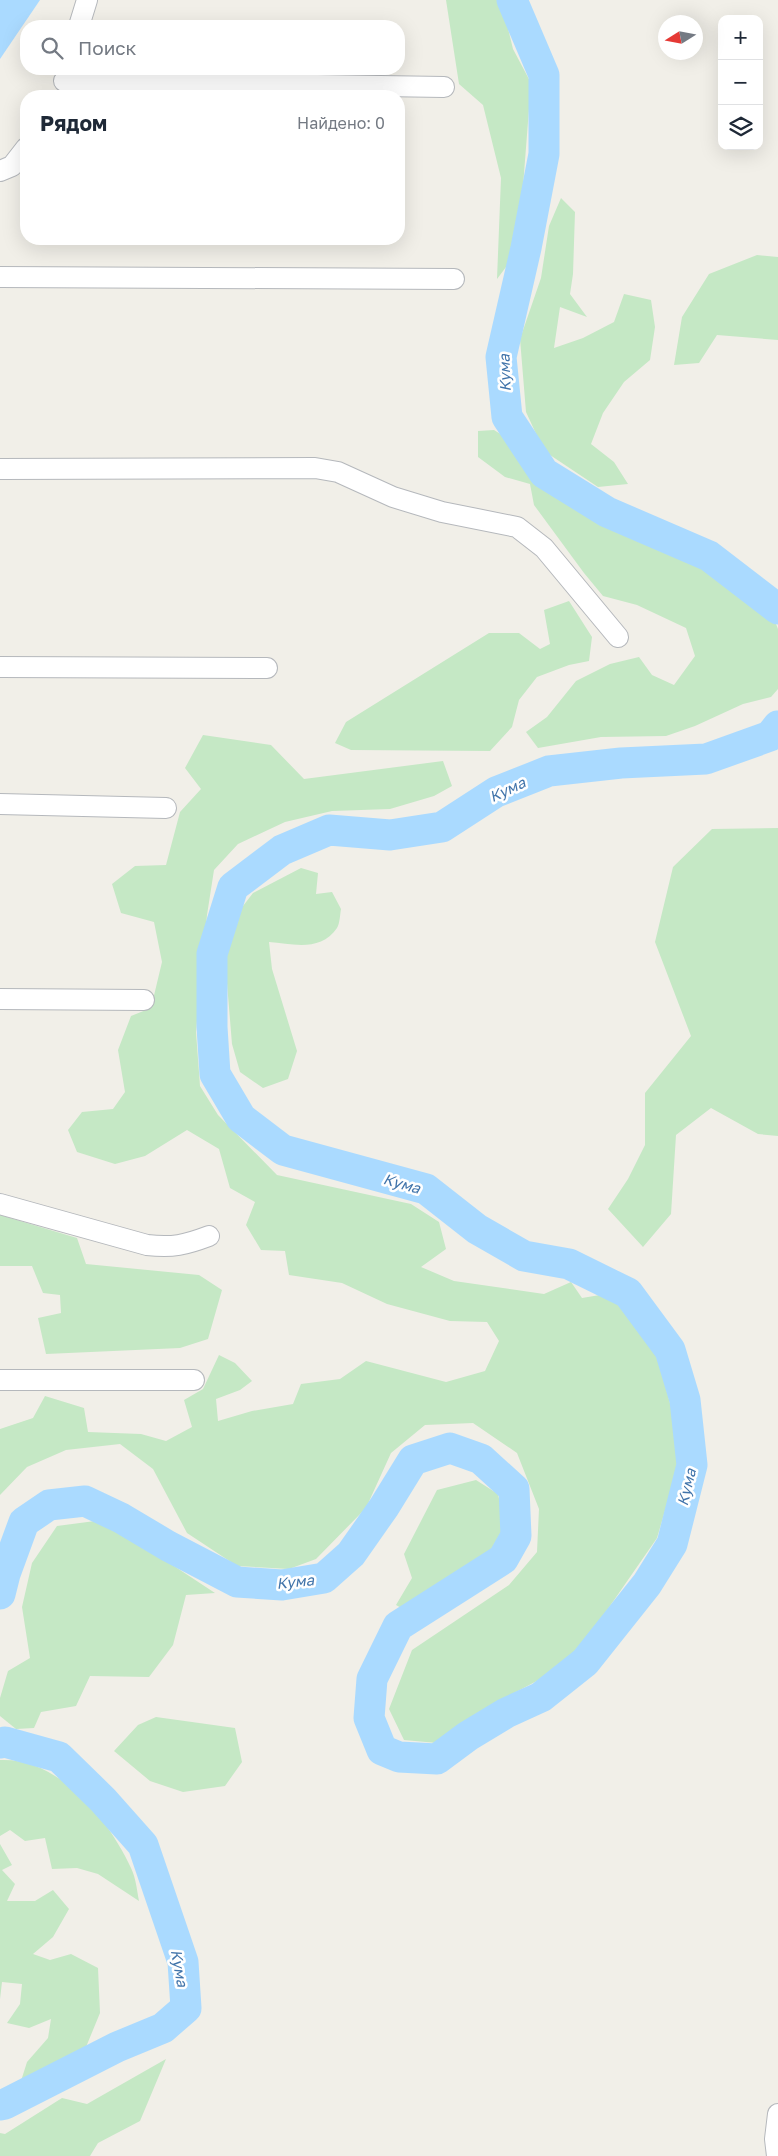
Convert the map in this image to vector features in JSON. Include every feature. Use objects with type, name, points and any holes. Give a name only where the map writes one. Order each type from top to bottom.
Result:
[{"type":"street","points":[[81,20],[87,0]]},
{"type":"street","points":[[62,82],[444,87]]},
{"type":"street","points":[[0,171],[12,166],[20,156]]},
{"type":"street","points":[[0,277],[454,279]]},
{"type":"street","points":[[0,469],[315,468],[338,472],[394,497],[442,512],[516,527],[544,548],[618,637]]},
{"type":"street","points":[[0,667],[268,668]]},
{"type":"street","points":[[0,804],[166,808]]},
{"type":"street","points":[[0,1000],[144,1000]]},
{"type":"street","points":[[0,1204],[148,1245],[169,1247],[183,1245],[209,1236]]},
{"type":"street","points":[[0,1380],[194,1380]]},
{"type":"street","points":[[777,2156],[774,2139],[778,2114]]},
{"type":"green space","points":[[446,0],[501,0],[513,49],[531,83],[518,251],[497,279],[501,178],[483,105],[459,84]]},
{"type":"green space","points":[[561,198],[575,212],[573,274],[570,294],[587,317],[560,307],[554,348],[583,338],[614,322],[624,294],[651,300],[655,327],[650,360],[624,382],[603,413],[591,444],[614,462],[628,484],[598,487],[544,451],[526,412],[520,339],[541,278],[549,226]]},
{"type":"green space","points":[[757,255],[778,257],[778,340],[717,335],[699,363],[674,365],[682,317],[709,274]]},
{"type":"green space","points":[[494,430],[513,442],[541,480],[583,507],[703,559],[771,611],[778,629],[778,689],[771,697],[743,704],[695,726],[666,736],[601,737],[538,748],[526,732],[547,717],[576,681],[610,664],[639,657],[652,675],[674,685],[695,656],[686,628],[637,605],[603,596],[534,505],[530,484],[505,477],[478,457],[478,431]]},
{"type":"green space","points":[[569,601],[592,637],[589,661],[569,665],[537,677],[519,700],[512,727],[490,751],[351,750],[335,743],[346,722],[489,633],[519,633],[540,649],[550,644],[544,610]]},
{"type":"green space","points":[[203,735],[271,745],[304,779],[443,761],[452,786],[434,796],[390,809],[332,811],[285,822],[238,844],[214,870],[207,915],[196,1032],[200,1086],[218,1115],[277,1175],[411,1204],[439,1222],[446,1249],[421,1267],[454,1281],[544,1294],[571,1282],[582,1298],[606,1294],[627,1310],[656,1351],[671,1407],[678,1466],[657,1538],[585,1642],[548,1675],[499,1701],[437,1743],[404,1740],[389,1709],[412,1650],[509,1585],[537,1552],[539,1509],[517,1453],[473,1423],[425,1425],[391,1453],[366,1508],[316,1559],[289,1569],[237,1566],[187,1533],[153,1469],[120,1444],[66,1450],[27,1467],[0,1495],[0,1429],[33,1418],[45,1396],[84,1408],[88,1432],[141,1434],[166,1441],[192,1427],[184,1400],[203,1389],[219,1355],[235,1363],[252,1381],[240,1390],[216,1399],[218,1421],[252,1411],[293,1404],[301,1384],[340,1379],[366,1361],[446,1382],[485,1371],[499,1341],[487,1322],[450,1321],[387,1304],[342,1283],[289,1275],[285,1251],[261,1250],[246,1225],[255,1202],[230,1188],[219,1149],[187,1130],[145,1156],[115,1164],[77,1152],[68,1130],[82,1112],[113,1109],[125,1092],[118,1050],[131,1016],[151,1008],[162,962],[154,922],[121,913],[112,884],[135,866],[166,865],[180,812],[201,789],[185,768]]},
{"type":"green space","points":[[778,828],[778,1136],[758,1134],[711,1108],[676,1135],[671,1214],[643,1247],[608,1209],[628,1179],[645,1145],[645,1093],[691,1036],[655,942],[673,867],[712,829]]},
{"type":"green space","points":[[301,868],[318,873],[316,894],[332,892],[341,909],[339,921],[337,928],[330,936],[315,944],[297,945],[269,942],[272,969],[297,1051],[288,1079],[263,1088],[240,1072],[232,1044],[225,959],[233,919],[253,893]]},
{"type":"green space","points":[[0,1215],[77,1238],[86,1264],[199,1275],[222,1290],[208,1339],[180,1348],[46,1354],[38,1318],[61,1313],[60,1295],[43,1293],[32,1266],[0,1266]]},
{"type":"green space","points":[[476,1480],[498,1494],[504,1523],[497,1553],[403,1609],[396,1605],[412,1578],[404,1554],[437,1490]]},
{"type":"green space","points":[[95,1521],[139,1543],[215,1593],[186,1595],[173,1645],[149,1677],[90,1676],[76,1706],[41,1712],[34,1728],[16,1729],[0,1716],[0,1698],[8,1671],[30,1658],[22,1607],[32,1563],[57,1526]]},
{"type":"green space","points":[[156,1717],[235,1728],[242,1762],[225,1786],[183,1792],[150,1781],[114,1751],[138,1725]]},
{"type":"green space","points":[[0,1760],[22,1762],[42,1769],[62,1780],[79,1795],[110,1830],[121,1849],[133,1872],[139,1901],[98,1874],[77,1868],[52,1869],[45,1838],[25,1841],[10,1830],[0,1836]]},
{"type":"green space","points":[[0,1844],[12,1865],[2,1870],[15,1884],[7,1901],[35,1901],[53,1890],[69,1909],[53,1937],[33,1954],[50,1960],[71,1954],[98,1968],[100,2013],[86,2047],[21,2081],[27,2062],[48,2038],[51,2019],[29,2028],[7,2023],[20,2004],[22,1984],[2,1982],[0,1999]]},
{"type":"green space","points":[[166,2059],[140,2121],[98,2143],[90,2156],[0,2156],[0,2133],[5,2134],[62,2098],[87,2104]]},
{"type":"water","points":[[0,0],[40,0],[26,20],[20,20],[20,30],[0,59]]},
{"type":"waterway","name":"Кума","points":[[512,0],[544,75],[544,154],[526,248],[501,357],[507,417],[544,473],[607,512],[709,556],[778,609]]},
{"type":"waterway","name":"Кума","points":[[0,1594],[5,1574],[24,1522],[49,1505],[85,1501],[121,1518],[168,1546],[237,1582],[282,1585],[324,1578],[351,1554],[384,1507],[413,1460],[450,1448],[481,1459],[514,1489],[516,1536],[503,1559],[398,1626],[372,1679],[369,1718],[382,1750],[399,1757],[437,1759],[468,1736],[506,1713],[541,1697],[585,1662],[647,1584],[672,1544],[692,1465],[685,1400],[670,1350],[628,1293],[569,1264],[524,1256],[477,1229],[426,1189],[283,1150],[241,1118],[215,1074],[212,1027],[212,954],[233,887],[282,850],[329,830],[390,835],[442,827],[496,792],[549,771],[621,763],[706,759],[770,736],[778,726]]},
{"type":"waterway","name":"Кума","points":[[0,1743],[5,1742],[59,1757],[103,1800],[143,1845],[183,1962],[186,2008],[163,2028],[117,2047],[0,2105]]}]
